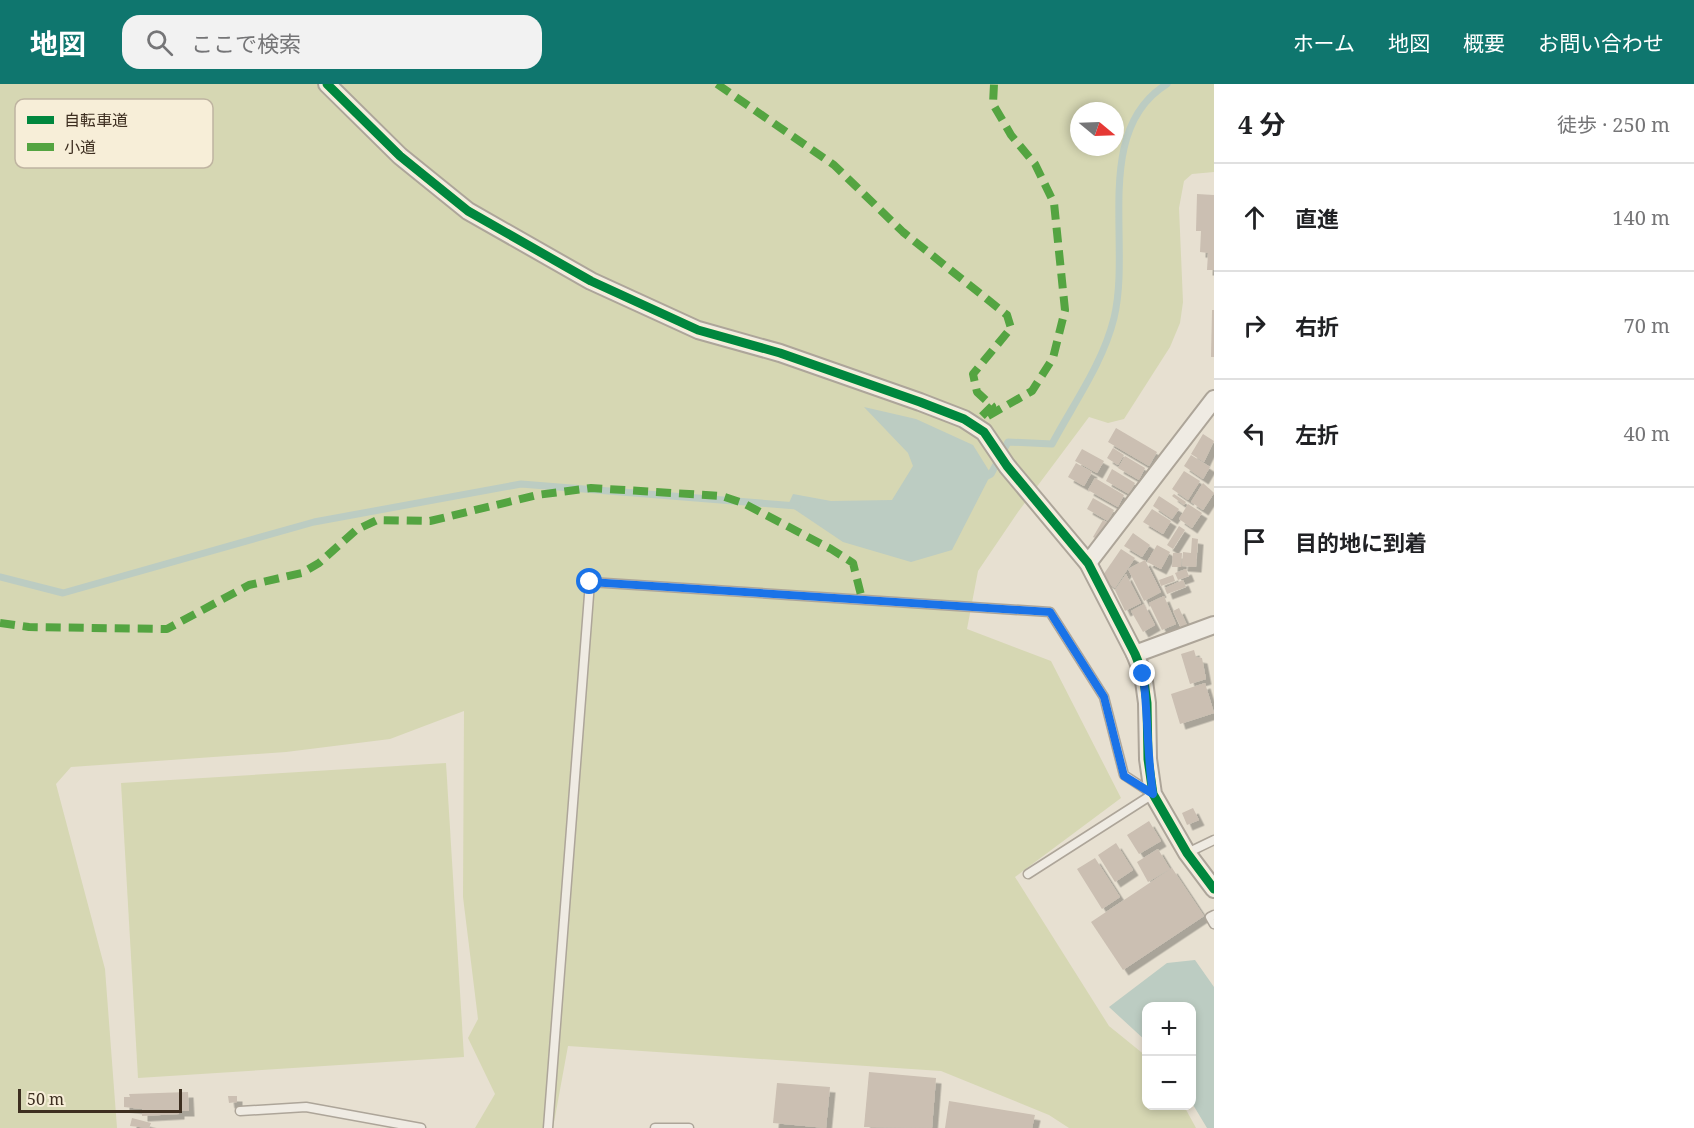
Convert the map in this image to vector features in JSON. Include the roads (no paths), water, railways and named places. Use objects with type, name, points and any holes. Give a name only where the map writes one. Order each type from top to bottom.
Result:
[{"type":"street","points":[[327,84],[400,156],[468,211],[591,281],[698,330],[780,353],[964,419],[984,432],[1007,466],[1088,563],[1135,654],[1143,674],[1147,703],[1148,759],[1153,794],[1187,853],[1214,889]]},
{"type":"street","points":[[1088,563],[1214,399]]},
{"type":"street","points":[[1135,654],[1214,625]]},
{"type":"lane","points":[[548,1128],[590,582],[1050,612],[1104,697],[1124,776],[1153,794],[1028,874]]},
{"type":"lane","points":[[1187,853],[1214,840]]},
{"type":"lane","points":[[1214,915],[1210,917],[1214,924]]},
{"type":"lane","points":[[240,1111],[306,1107],[421,1128]]},
{"type":"lane","points":[[655,1128],[689,1128]]},
{"type":"waterway","points":[[983,478],[991,474],[1008,442],[1052,444],[1103,351],[1114,318],[1118,289],[1119,190],[1122,159],[1130,130],[1144,104],[1167,84]]},
{"type":"waterway","points":[[0,577],[63,593],[314,522],[521,484],[797,506]]}]
